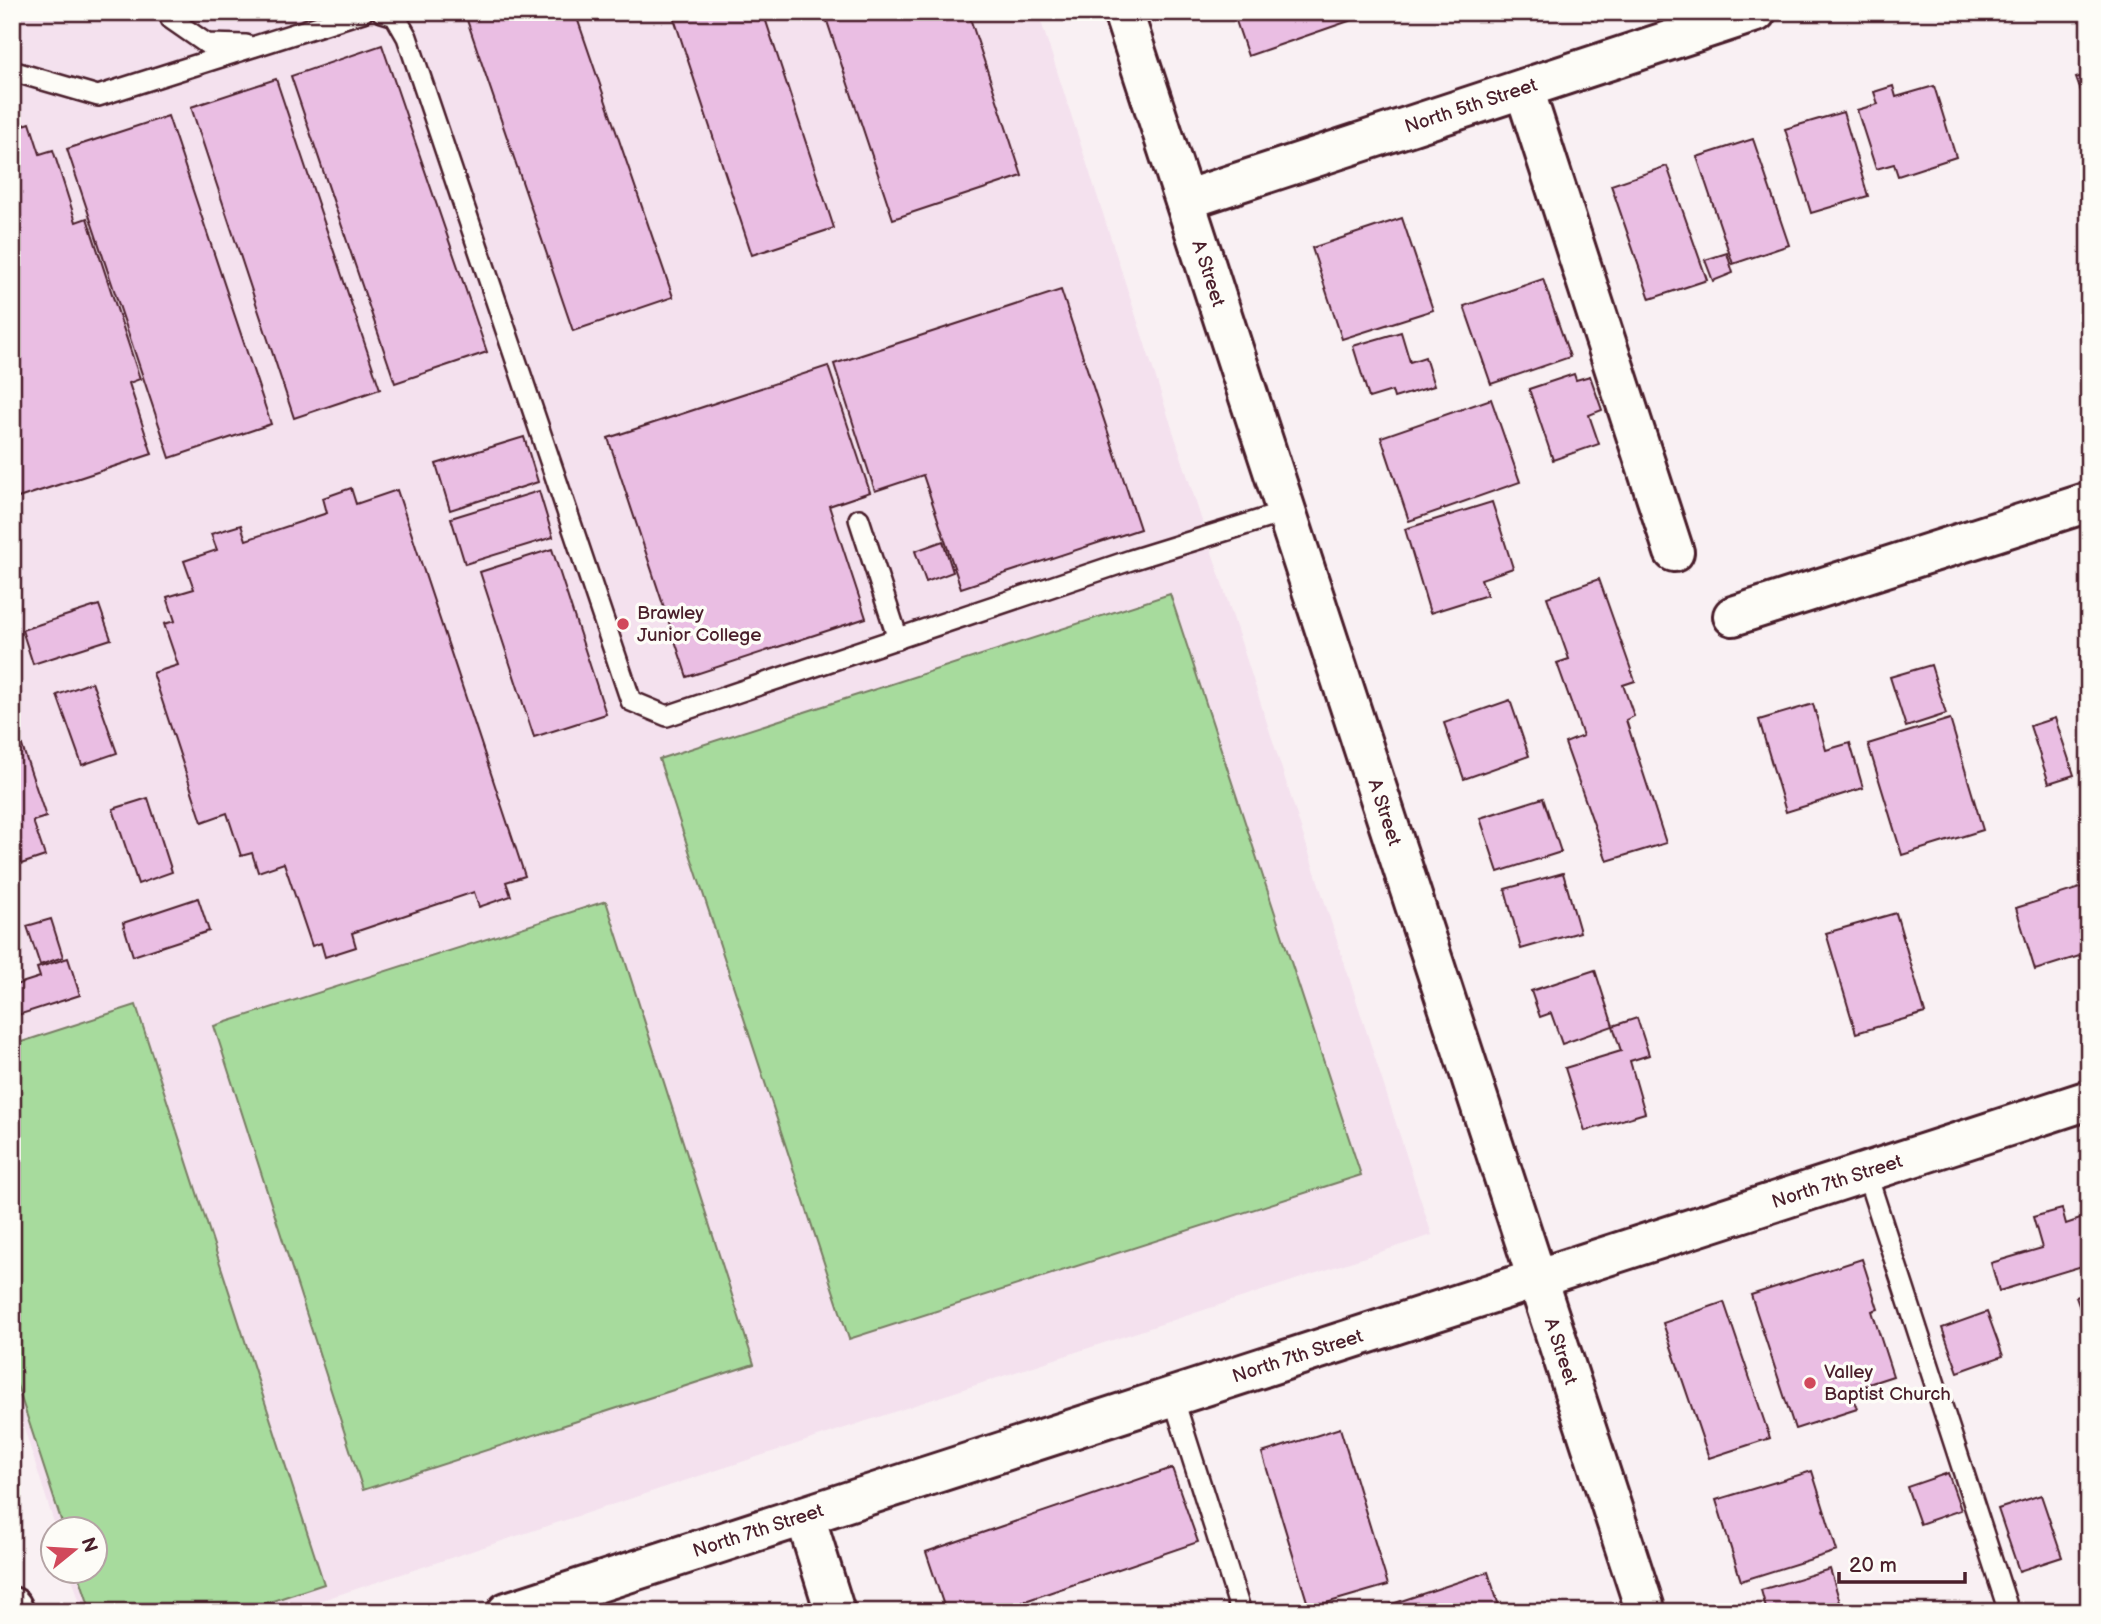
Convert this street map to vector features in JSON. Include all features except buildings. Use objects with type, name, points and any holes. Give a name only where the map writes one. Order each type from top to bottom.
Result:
[{"type":"street","name":"A Street","points":[[1123,12],[1646,1612]]},
{"type":"street","name":"North 5th Street","points":[[1185,200],[1756,12]]},
{"type":"street","points":[[1524,89],[1674,552]]},
{"type":"street","points":[[1733,615],[2089,502]]},
{"type":"street","name":"North 7th Street","points":[[507,1612],[2089,1100]]},
{"type":"street","points":[[805,1516],[835,1612]]},
{"type":"lane","points":[[169,12],[171,19],[207,44],[264,45]]},
{"type":"lane","points":[[12,71],[98,96],[363,12]]},
{"type":"lane","points":[[382,12],[395,16],[407,37],[631,701],[667,716],[1131,560],[1286,512]]},
{"type":"lane","points":[[859,519],[898,639]]},
{"type":"lane","points":[[1866,1172],[2009,1612]]},
{"type":"lane","points":[[1174,1397],[1241,1612]]},
{"type":"shaded area","name":"Brawley Junior College","points":[[12,12],[1038,12],[1432,1235],[286,1612],[83,1612],[75,1586],[108,1586],[108,1516],[52,1516],[12,1390]]},
{"type":"green space","points":[[1170,594],[1361,1175],[849,1339],[659,759]]},
{"type":"green space","points":[[606,901],[754,1364],[363,1490],[214,1026]]},
{"type":"green space","points":[[136,1005],[324,1584],[239,1612],[91,1612],[83,1586],[108,1586],[108,1516],[60,1516],[12,1370],[12,1045]]},
{"type":"place","name":"Brawley Junior College","points":[[623,624]]},
{"type":"place","name":"Valley Baptist Church","points":[[1810,1383]]}]
